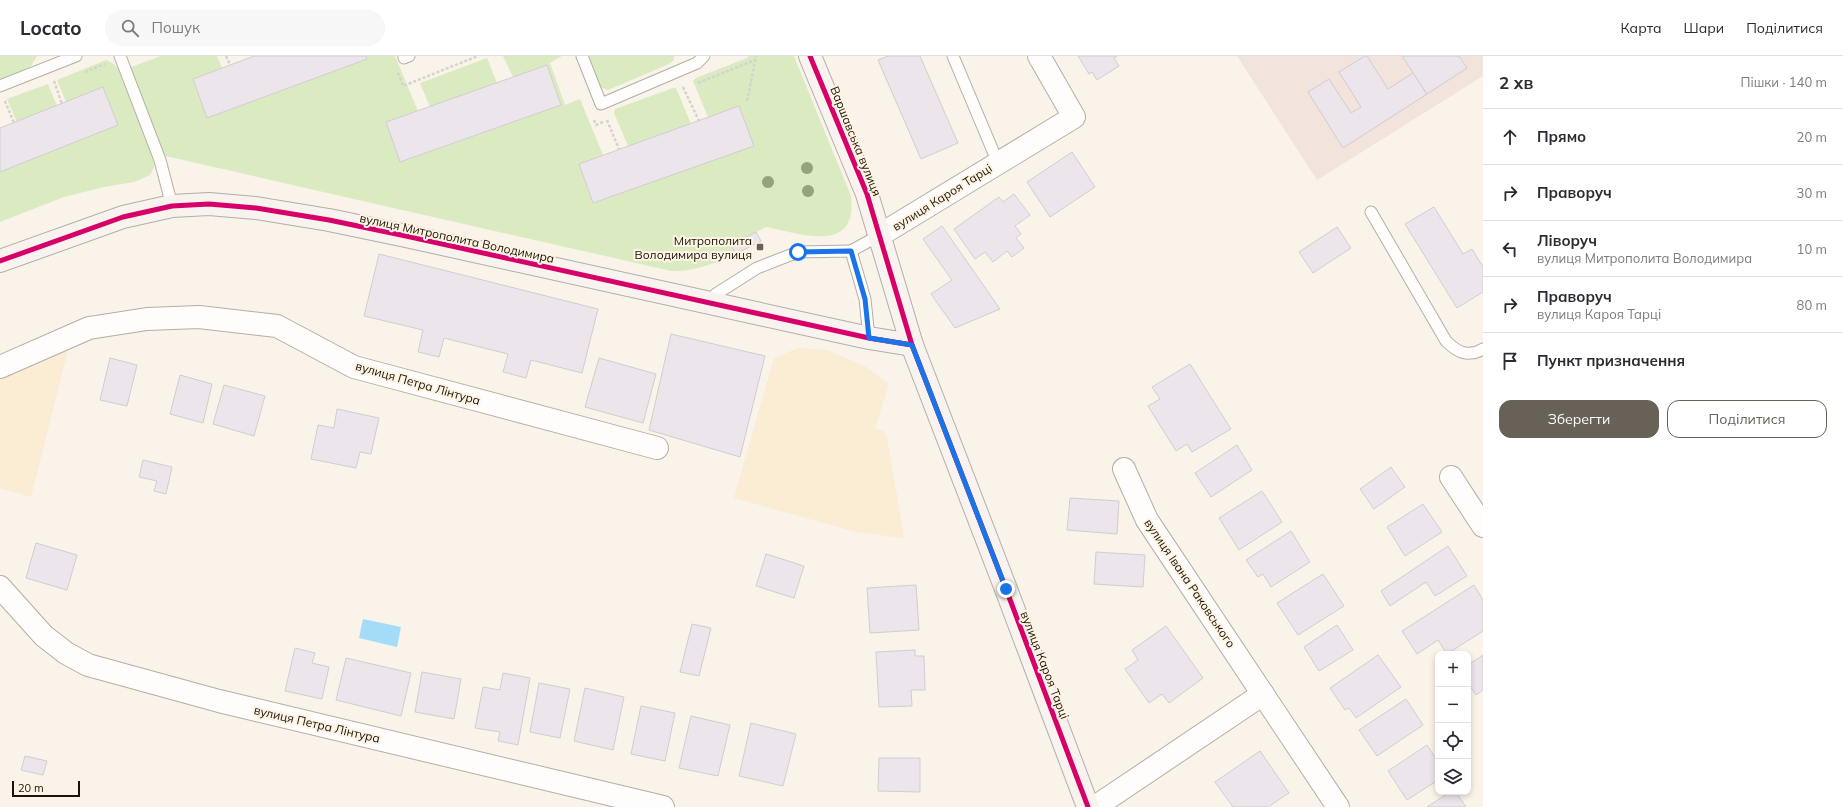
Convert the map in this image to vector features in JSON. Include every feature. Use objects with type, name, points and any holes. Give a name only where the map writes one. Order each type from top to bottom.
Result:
[{"type":"street","name":"Варшавська вулиця","points":[[810,56],[867,194],[880,235]]},
{"type":"street","name":"вулиця Кароя Тарці","points":[[1039,56],[1074,117],[880,235],[912,345],[1009,596],[1088,807]]},
{"type":"street","name":"вулиця Митрополита Володимира","points":[[0,261],[123,217],[172,206],[209,204],[256,208],[329,220],[869,338],[912,345]]},
{"type":"street","name":"вулиця Петра Лінтура","points":[[0,367],[89,328],[147,319],[199,317],[277,326],[354,367],[656,448]]},
{"type":"street","name":"вулиця Івана Раковського","points":[[1124,469],[1147,520],[1338,807]]},
{"type":"street","points":[[1451,477],[1483,526]]},
{"type":"street","name":"вулиця Петра Лінтура","points":[[0,586],[44,636],[66,653],[88,665],[218,701],[663,807]]},
{"type":"street","points":[[1095,807],[1263,694]]},
{"type":"lane","points":[[1,91],[52,63],[76,56]]},
{"type":"lane","points":[[120,56],[160,160],[172,206]]},
{"type":"lane","points":[[404,56],[404,58],[409,56]]},
{"type":"lane","points":[[582,56],[601,104],[697,63],[704,56]]},
{"type":"lane","points":[[953,56],[998,163]]},
{"type":"lane","points":[[1370,212],[1446,341],[1454,349],[1465,354],[1477,353],[1483,349]]},
{"type":"lane","points":[[709,303],[716,294],[757,268],[798,252],[851,251],[880,235]]},
{"type":"lane","points":[[851,251],[865,299],[869,338]]},
{"type":"path","points":[[226,56],[230,65]]},
{"type":"path","points":[[396,68],[403,86],[478,56]]},
{"type":"path","points":[[748,101],[756,56]]},
{"type":"path","points":[[52,63],[62,104]]},
{"type":"path","points":[[677,71],[699,121]]},
{"type":"path","points":[[1,91],[14,123]]},
{"type":"path","points":[[601,104],[619,149]]},
{"type":"shaded area","points":[[1237,56],[1483,56],[1483,76],[1317,180]]},
{"type":"shaded area","points":[[70,347],[31,497],[0,488],[0,378]]},
{"type":"shaded area","points":[[798,348],[828,350],[866,367],[889,384],[875,428],[883,431],[887,437],[904,538],[856,532],[734,498],[774,358]]},
{"type":"green space","points":[[0,56],[37,56],[30,67],[0,82]]},
{"type":"green space","points":[[161,56],[217,56],[222,68],[193,79],[207,118],[367,59],[366,56],[395,56],[418,111],[401,162],[561,105],[547,65],[513,77],[503,56],[562,56],[550,63],[565,105],[580,99],[603,155],[579,164],[593,203],[753,146],[739,106],[708,117],[693,81],[696,78],[749,56],[794,56],[851,196],[851,215],[845,227],[836,234],[824,236],[810,236],[766,227],[731,245],[736,254],[712,264],[688,270],[671,271],[161,155],[130,73],[131,67]]},
{"type":"green space","points":[[588,56],[674,56],[674,60],[669,64],[608,90],[600,87]]},
{"type":"green space","points":[[487,58],[497,83],[430,107],[420,83]]},
{"type":"green space","points":[[106,60],[114,64],[118,69],[153,156],[154,167],[150,175],[134,182],[104,187],[64,197],[0,222],[0,172],[118,125],[103,88],[66,102],[57,80]]},
{"type":"green space","points":[[48,84],[57,106],[17,122],[7,99]]},
{"type":"green space","points":[[676,88],[691,124],[628,146],[614,113],[615,109]]},
{"type":"water","points":[[363,619],[401,627],[397,647],[359,638]]},
{"type":"building","points":[[254,56],[366,56],[367,59],[207,118],[193,79]]},
{"type":"building","points":[[888,56],[920,56],[958,143],[921,159],[878,60]]},
{"type":"building","points":[[1078,56],[1117,56],[1114,58],[1119,66],[1097,80],[1092,72],[1089,74]]},
{"type":"building","points":[[1367,56],[1388,89],[1413,73],[1427,94],[1343,148],[1308,92],[1329,79],[1351,113],[1361,107],[1339,72]]},
{"type":"building","points":[[1402,56],[1459,56],[1467,68],[1427,94]]},
{"type":"building","points":[[547,65],[561,105],[400,162],[386,122]]},
{"type":"building","points":[[103,87],[118,125],[0,172],[0,128]]},
{"type":"building","points":[[739,106],[754,146],[593,203],[579,164]]},
{"type":"building","points":[[1072,152],[1095,187],[1050,217],[1027,182]]},
{"type":"building","points":[[1014,194],[1030,215],[1015,226],[1021,234],[1016,238],[1024,248],[1012,257],[1007,251],[993,262],[985,252],[975,259],[954,229],[999,197],[1003,202]]},
{"type":"building","points":[[1434,207],[1463,254],[1472,249],[1483,267],[1483,292],[1457,308],[1405,224]]},
{"type":"building","points":[[942,226],[1000,309],[955,328],[931,294],[952,280],[923,239]]},
{"type":"building","points":[[1337,227],[1351,248],[1313,273],[1299,252]]},
{"type":"building","points":[[756,232],[761,241],[736,254],[731,245]]},
{"type":"building","points":[[379,254],[598,309],[582,373],[531,360],[526,378],[503,372],[508,354],[444,338],[439,357],[418,352],[423,330],[364,316]]},
{"type":"building","points":[[671,334],[765,356],[740,457],[649,430]]},
{"type":"building","points":[[110,358],[137,365],[127,406],[100,400]]},
{"type":"building","points":[[599,358],[656,374],[643,423],[585,407]]},
{"type":"building","points":[[1190,364],[1231,429],[1192,452],[1187,444],[1176,451],[1148,406],[1160,399],[1152,387]]},
{"type":"building","points":[[180,375],[212,384],[203,423],[170,414]]},
{"type":"building","points":[[224,385],[265,396],[254,436],[213,424]]},
{"type":"building","points":[[337,409],[379,418],[371,454],[360,452],[356,468],[311,459],[318,425],[334,428]]},
{"type":"building","points":[[1237,445],[1252,470],[1211,497],[1195,473]]},
{"type":"building","points":[[143,460],[172,467],[166,494],[154,491],[157,481],[139,477]]},
{"type":"building","points":[[1391,467],[1405,487],[1374,509],[1360,489]]},
{"type":"building","points":[[1262,491],[1282,522],[1239,550],[1219,518]]},
{"type":"building","points":[[1070,498],[1119,501],[1117,534],[1067,530]]},
{"type":"building","points":[[1423,504],[1442,532],[1405,556],[1387,527]]},
{"type":"building","points":[[1291,531],[1310,562],[1271,587],[1263,574],[1258,577],[1246,560]]},
{"type":"building","points":[[36,543],[77,555],[67,590],[26,578]]},
{"type":"building","points":[[1448,546],[1467,576],[1435,596],[1426,582],[1390,606],[1381,591]]},
{"type":"building","points":[[1096,552],[1145,555],[1143,587],[1094,584]]},
{"type":"building","points":[[766,554],[804,566],[794,598],[756,586]]},
{"type":"building","points":[[1323,574],[1344,606],[1298,635],[1277,603]]},
{"type":"building","points":[[916,585],[919,630],[870,633],[867,588]]},
{"type":"building","points":[[1474,585],[1483,600],[1483,631],[1452,651],[1445,651],[1438,640],[1417,654],[1402,631]]},
{"type":"building","points":[[692,624],[711,628],[699,676],[680,672]]},
{"type":"building","points":[[1337,625],[1353,650],[1319,671],[1304,647]]},
{"type":"building","points":[[1166,626],[1203,678],[1169,703],[1162,694],[1149,703],[1125,669],[1138,660],[1132,650]]},
{"type":"building","points":[[295,648],[315,653],[312,663],[329,667],[322,699],[285,691]]},
{"type":"building","points":[[915,650],[915,656],[924,656],[925,690],[911,690],[912,706],[879,707],[876,652]]},
{"type":"building","points":[[1378,655],[1401,687],[1356,718],[1349,708],[1345,710],[1330,688]]},
{"type":"building","points":[[1483,655],[1483,690],[1476,695],[1471,688],[1471,663]]},
{"type":"building","points":[[346,658],[411,673],[401,716],[336,700]]},
{"type":"building","points":[[422,672],[461,679],[454,719],[415,712]]},
{"type":"building","points":[[503,673],[530,678],[518,745],[498,741],[500,732],[475,728],[483,687],[500,690]]},
{"type":"building","points":[[539,683],[570,689],[560,738],[530,732]]},
{"type":"building","points":[[585,688],[624,697],[613,750],[574,741]]},
{"type":"building","points":[[1406,699],[1423,725],[1377,756],[1359,730]]},
{"type":"building","points":[[641,706],[675,713],[665,761],[631,754]]},
{"type":"building","points":[[691,716],[730,725],[718,776],[679,768]]},
{"type":"building","points":[[751,723],[796,734],[783,786],[739,776]]},
{"type":"building","points":[[1427,745],[1435,757],[1435,782],[1407,800],[1388,771]]},
{"type":"building","points":[[1260,751],[1289,793],[1268,807],[1233,807],[1215,782]]},
{"type":"building","points":[[25,756],[47,761],[43,775],[21,770]]},
{"type":"building","points":[[879,758],[920,758],[920,792],[878,791]]},
{"type":"building","points":[[1445,795],[1458,795],[1466,807],[1427,807]]},
{"type":"cycle path","points":[[810,56],[867,194],[912,345],[1088,807]]},
{"type":"cycle path","points":[[0,261],[123,217],[172,206],[209,204],[256,208],[329,220],[406,236],[869,338],[912,345]]},
{"type":"place","name":"Митрополита Володимира вулиця","points":[[760,247]]},
{"type":"route","points":[[798,252],[851,251],[865,299],[869,338],[912,345],[1006,589]]}]
